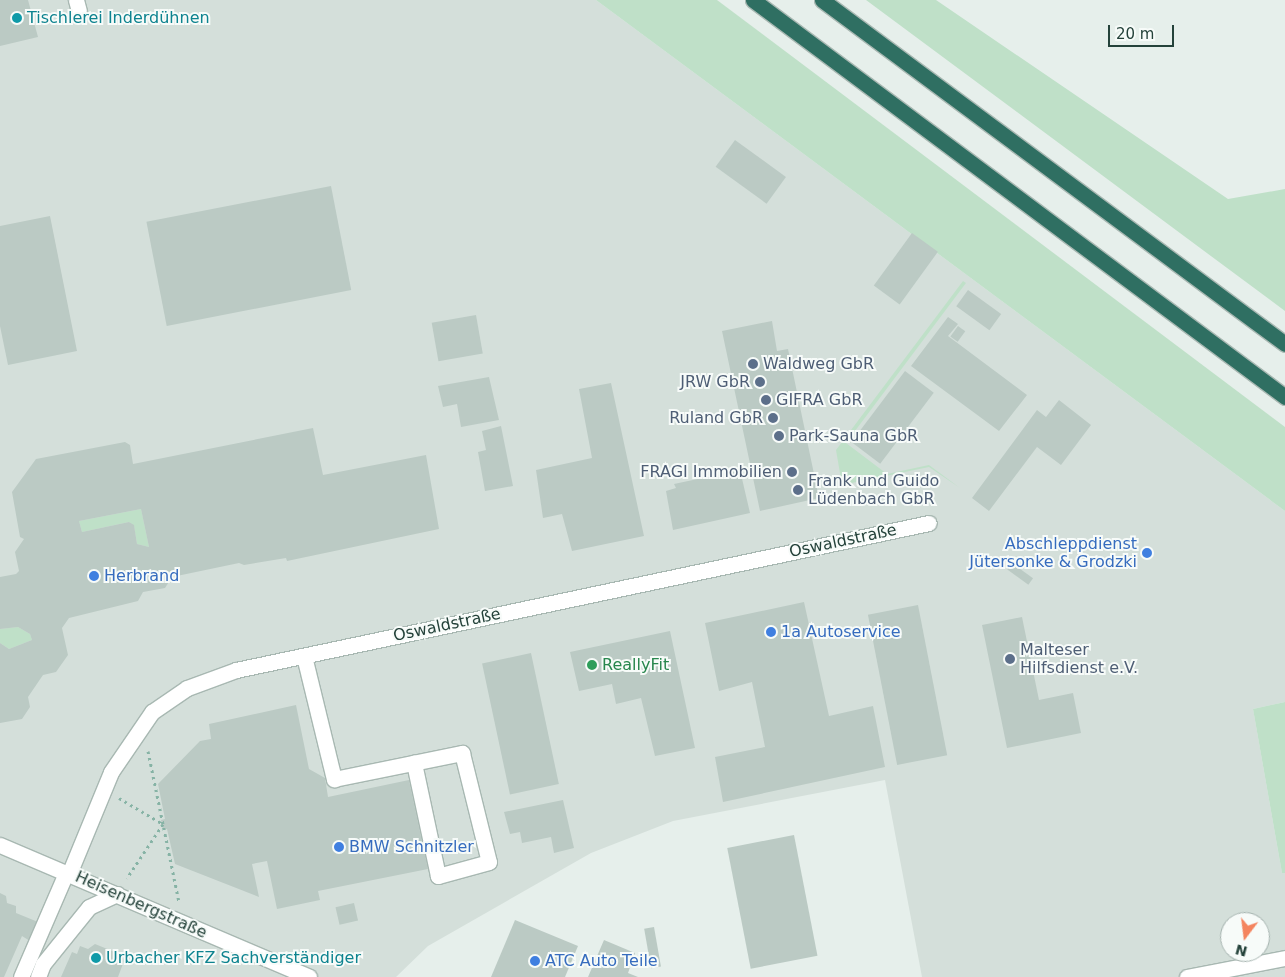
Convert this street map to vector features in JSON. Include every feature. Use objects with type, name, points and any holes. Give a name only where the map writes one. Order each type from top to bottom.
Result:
[{"type":"highway","points":[[753,0],[1285,396]]},
{"type":"highway","points":[[822,0],[1285,344]]},
{"type":"street","name":"Oswaldstraße","points":[[21,977],[68,873],[103,788],[152,712],[188,688],[236,670],[930,522]]},
{"type":"street","points":[[304,656],[334,779],[462,753],[489,862],[438,876],[414,764]]},
{"type":"street","name":"Heisenbergstraße","points":[[0,844],[117,894],[183,925],[309,977]]},
{"type":"street","points":[[38,977],[43,964],[89,907],[117,894]]},
{"type":"street","points":[[1186,977],[1285,958]]},
{"type":"path","points":[[143,727],[183,925]]},
{"type":"path","points":[[103,788],[163,824]]},
{"type":"path","points":[[117,894],[163,824]]},
{"type":"shaded area","points":[[0,0],[596,0],[1285,511],[1285,702],[1253,709],[1282,873],[1285,873],[1285,977],[922,977],[885,780],[673,821],[591,853],[428,946],[396,977],[0,977]]},
{"type":"green space","points":[[596,0],[717,0],[1285,427],[1285,511]]},
{"type":"green space","points":[[866,0],[936,0],[1228,199],[1285,189],[1285,311]]},
{"type":"green space","points":[[963,281],[966,283],[846,443],[887,474],[929,465],[960,488],[929,467],[842,485],[836,450]]},
{"type":"green space","points":[[141,509],[149,547],[137,544],[134,526],[129,522],[82,532],[79,521]]},
{"type":"green space","points":[[18,627],[30,634],[32,640],[9,649],[0,643],[0,629]]},
{"type":"green space","points":[[1285,702],[1285,873],[1282,873],[1253,709]]},
{"type":"building","name":"Tischlerei Inderdühnen","points":[[0,0],[28,0],[38,37],[0,46]]},
{"type":"building","points":[[735,140],[786,177],[767,204],[716,167]]},
{"type":"building","points":[[331,186],[351,290],[167,326],[146,222]]},
{"type":"building","points":[[50,216],[77,351],[8,365],[0,326],[0,226]]},
{"type":"building","points":[[912,233],[938,252],[900,304],[874,286]]},
{"type":"building","points":[[968,290],[1001,314],[989,330],[956,306]]},
{"type":"building","points":[[476,315],[483,353],[438,361],[432,323]]},
{"type":"building","points":[[948,317],[958,324],[948,336],[1027,395],[999,431],[911,366]]},
{"type":"building","points":[[772,321],[777,351],[788,349],[819,498],[760,511],[722,331]]},
{"type":"building","points":[[958,326],[965,331],[958,342],[950,337]]},
{"type":"building","points":[[905,371],[934,393],[880,464],[851,442]]},
{"type":"building","points":[[489,377],[499,420],[461,427],[457,404],[443,407],[438,386]]},
{"type":"building","points":[[611,383],[644,536],[572,551],[562,514],[543,518],[536,470],[592,458],[579,389]]},
{"type":"building","points":[[1059,400],[1091,425],[1061,465],[1037,447],[989,511],[972,498],[1037,410],[1046,417]]},
{"type":"building","points":[[501,426],[513,486],[485,491],[478,452],[486,450],[482,431]]},
{"type":"building","name":"Herbrand","points":[[313,428],[323,475],[426,455],[439,529],[287,561],[286,558],[244,565],[239,563],[172,577],[165,588],[143,592],[138,601],[69,618],[62,628],[68,655],[56,672],[43,675],[28,697],[30,707],[22,719],[0,723],[0,643],[9,649],[32,640],[30,634],[18,627],[0,629],[0,577],[16,574],[19,571],[15,552],[24,539],[20,537],[12,492],[36,459],[125,442],[130,445],[133,464]],"holes":[[[141,509],[149,547],[137,544],[134,525],[129,522],[82,532],[79,521]]]},
{"type":"building","points":[[740,470],[750,513],[673,530],[666,491],[676,488],[674,484]]},
{"type":"building","points":[[1012,563],[1033,578],[1028,585],[1007,569]]},
{"type":"building","points":[[804,602],[829,716],[873,706],[885,767],[723,802],[715,757],[765,747],[752,682],[719,691],[705,623]]},
{"type":"building","points":[[918,605],[947,755],[897,765],[868,615]]},
{"type":"building","name":"Malteser Hilfsdienst e.V.","points":[[1022,617],[1039,700],[1073,693],[1081,733],[1007,748],[982,625]]},
{"type":"building","points":[[670,631],[695,748],[655,756],[641,698],[616,704],[612,684],[579,691],[570,652]]},
{"type":"building","points":[[531,653],[559,784],[510,794],[482,663]]},
{"type":"building","points":[[296,705],[309,769],[325,778],[328,797],[409,780],[428,869],[318,891],[320,900],[277,909],[267,861],[252,864],[259,897],[175,864],[167,829],[163,830],[161,820],[165,819],[158,784],[200,741],[211,739],[209,724]]},
{"type":"building","points":[[563,800],[574,848],[554,853],[551,837],[522,843],[520,832],[510,834],[504,812]]},
{"type":"building","points":[[794,835],[817,956],[751,969],[727,848]]},
{"type":"building","points":[[0,893],[6,896],[7,903],[16,906],[16,913],[38,922],[30,941],[22,936],[4,977],[0,977]]},
{"type":"building","points":[[354,903],[358,921],[340,925],[335,907]]},
{"type":"building","name":"ATC Auto Teile","points":[[515,920],[578,946],[565,977],[491,977]]},
{"type":"building","points":[[654,927],[661,966],[651,968],[644,929]]},
{"type":"building","points":[[604,940],[635,953],[628,973],[638,977],[588,977]]},
{"type":"building","name":"Urbacher KFZ Sachverständiger","points":[[95,944],[122,955],[124,961],[118,977],[61,977],[72,952],[77,954],[80,946],[88,949]]},
{"type":"place","name":"Tischlerei Inderdühnen","points":[[17,18]]},
{"type":"place","name":"Waldweg GbR","points":[[753,364]]},
{"type":"place","name":"JRW GbR","points":[[760,382]]},
{"type":"place","name":"GIFRA GbR","points":[[766,400]]},
{"type":"place","name":"Ruland GbR","points":[[773,418]]},
{"type":"place","name":"Park-Sauna GbR","points":[[779,436]]},
{"type":"place","name":"FRAGI Immobilien","points":[[792,472]]},
{"type":"place","name":"Frank und Guido Lüdenbach GbR","points":[[798,490]]},
{"type":"place","name":"Abschleppdienst Jütersonke & Grodzki","points":[[1147,553]]},
{"type":"place","name":"Herbrand","points":[[94,576]]},
{"type":"place","name":"1a Autoservice","points":[[771,632]]},
{"type":"place","name":"Malteser Hilfsdienst e.V.","points":[[1010,659]]},
{"type":"place","name":"ReallyFit","points":[[592,665]]},
{"type":"place","name":"BMW Schnitzler","points":[[339,847]]},
{"type":"place","name":"Urbacher KFZ Sachverständiger","points":[[96,958]]},
{"type":"place","name":"ATC Auto Teile","points":[[535,961]]}]
